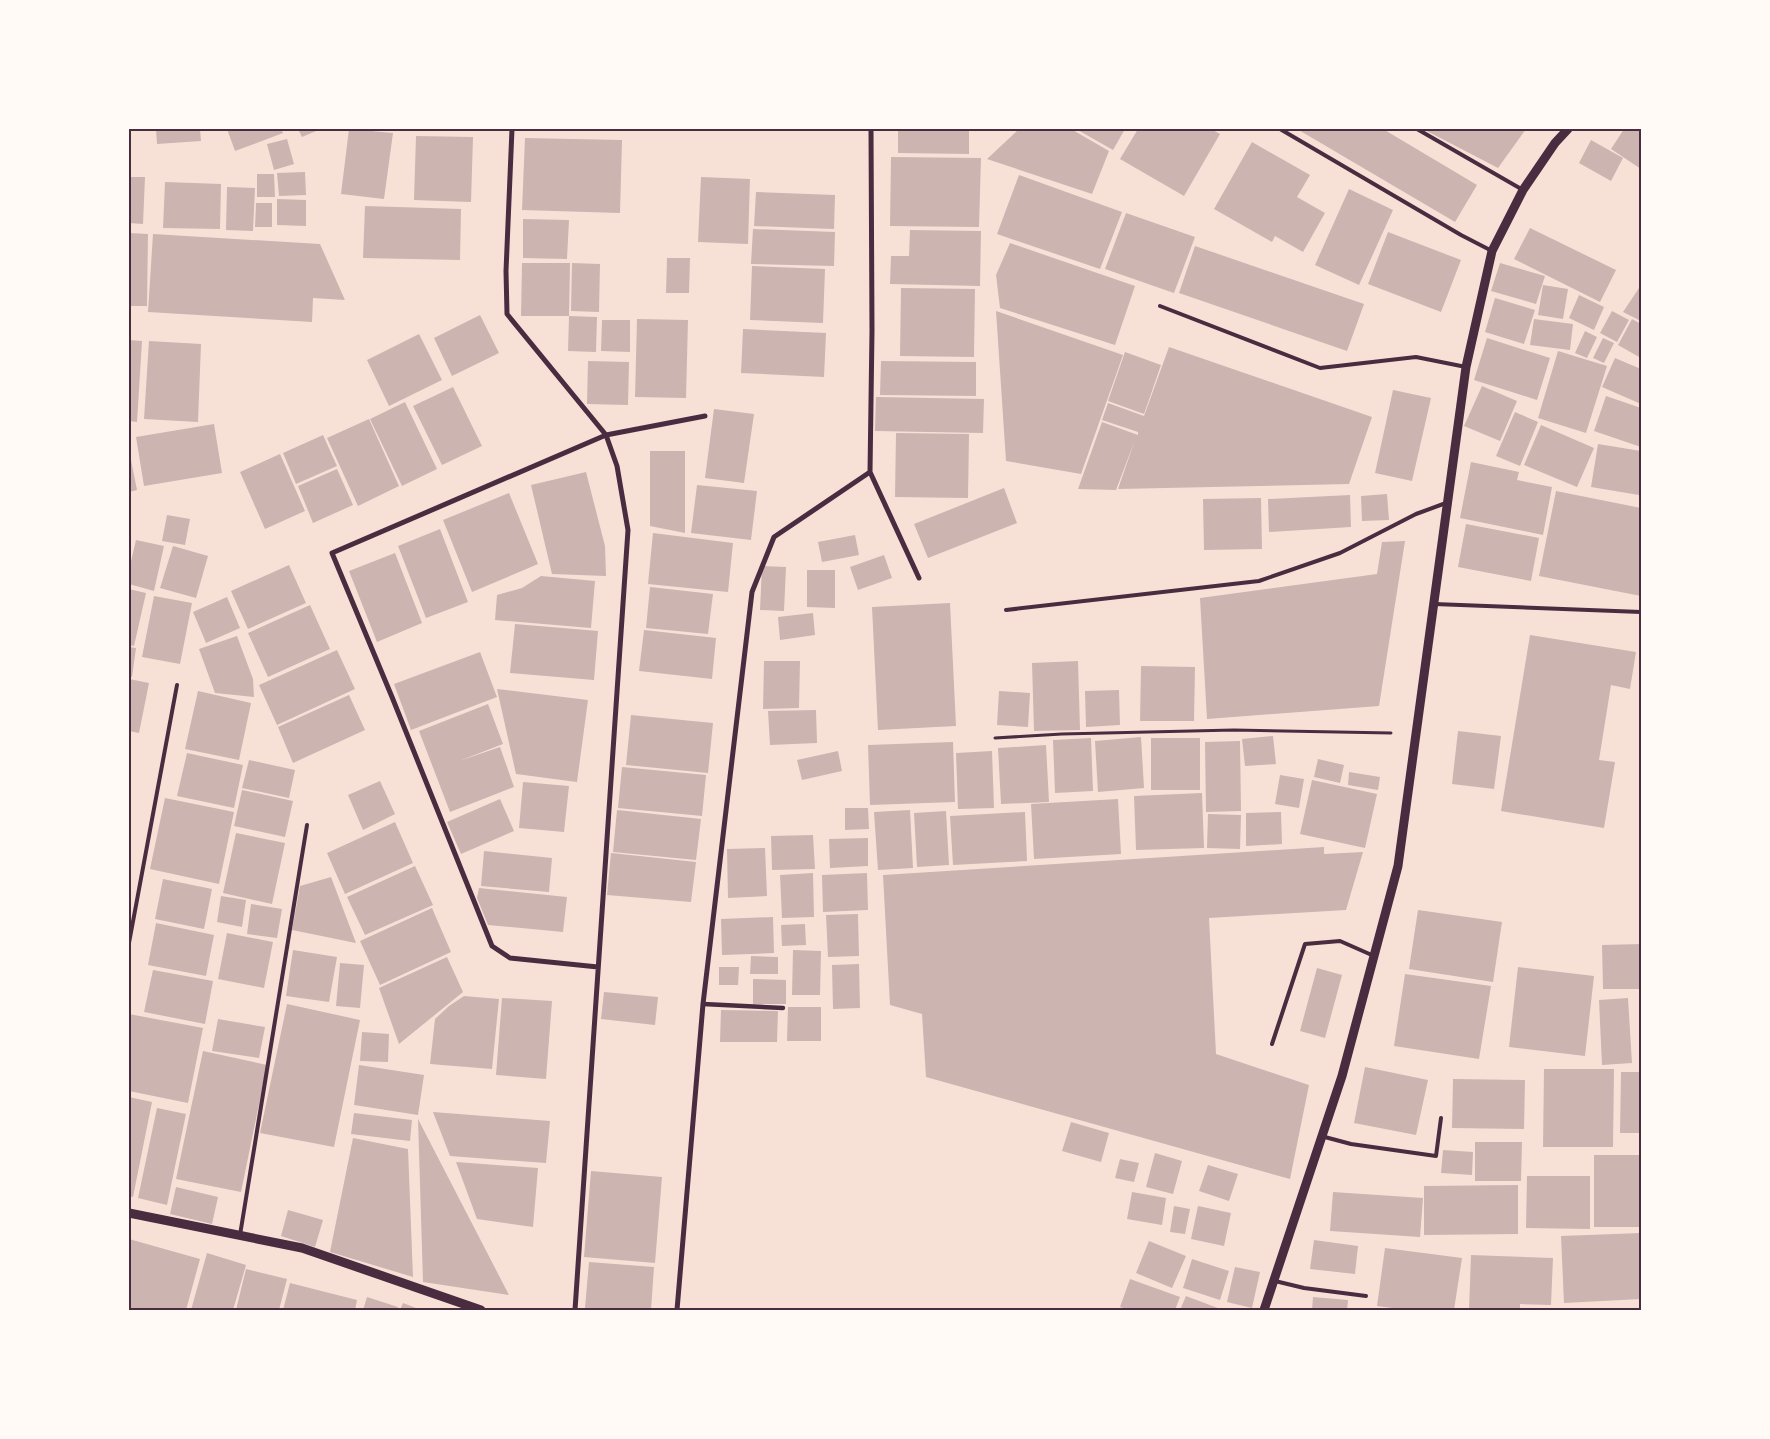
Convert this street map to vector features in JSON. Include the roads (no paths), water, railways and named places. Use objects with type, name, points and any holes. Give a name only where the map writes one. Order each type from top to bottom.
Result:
[{"type":"street","points":[[512,129],[506,271],[508,314],[606,435],[617,466],[628,530],[575,1310]]},
{"type":"street","points":[[871,129],[872,331],[870,472],[918,578]]},
{"type":"street","points":[[1264,1310],[1342,1076],[1398,866],[1446,502],[1466,367],[1492,251],[1523,190],[1555,143],[1568,129]]},
{"type":"street","points":[[598,967],[510,958],[492,946],[332,553],[606,435],[705,416]]},
{"type":"street","points":[[677,1310],[702,1004],[752,592],[774,537],[870,472]]},
{"type":"street","points":[[702,1004],[783,1008]]},
{"type":"street","points":[[129,1213],[302,1248],[481,1310]]},
{"type":"lane","points":[[1280,129],[1461,235],[1492,251]]},
{"type":"lane","points":[[1417,129],[1523,190]]},
{"type":"lane","points":[[1160,306],[1320,368],[1416,357],[1466,367]]},
{"type":"lane","points":[[1006,610],[1259,581],[1340,553],[1416,514],[1446,502]]},
{"type":"lane","points":[[1434,604],[1641,612]]},
{"type":"lane","points":[[129,943],[177,685]]},
{"type":"lane","points":[[240,1236],[307,825]]},
{"type":"lane","points":[[1272,1044],[1305,944],[1340,942],[1374,956]]},
{"type":"lane","points":[[1321,1136],[1351,1144],[1436,1156],[1441,1118]]},
{"type":"lane","points":[[1274,1281],[1304,1288],[1366,1296]]}]
